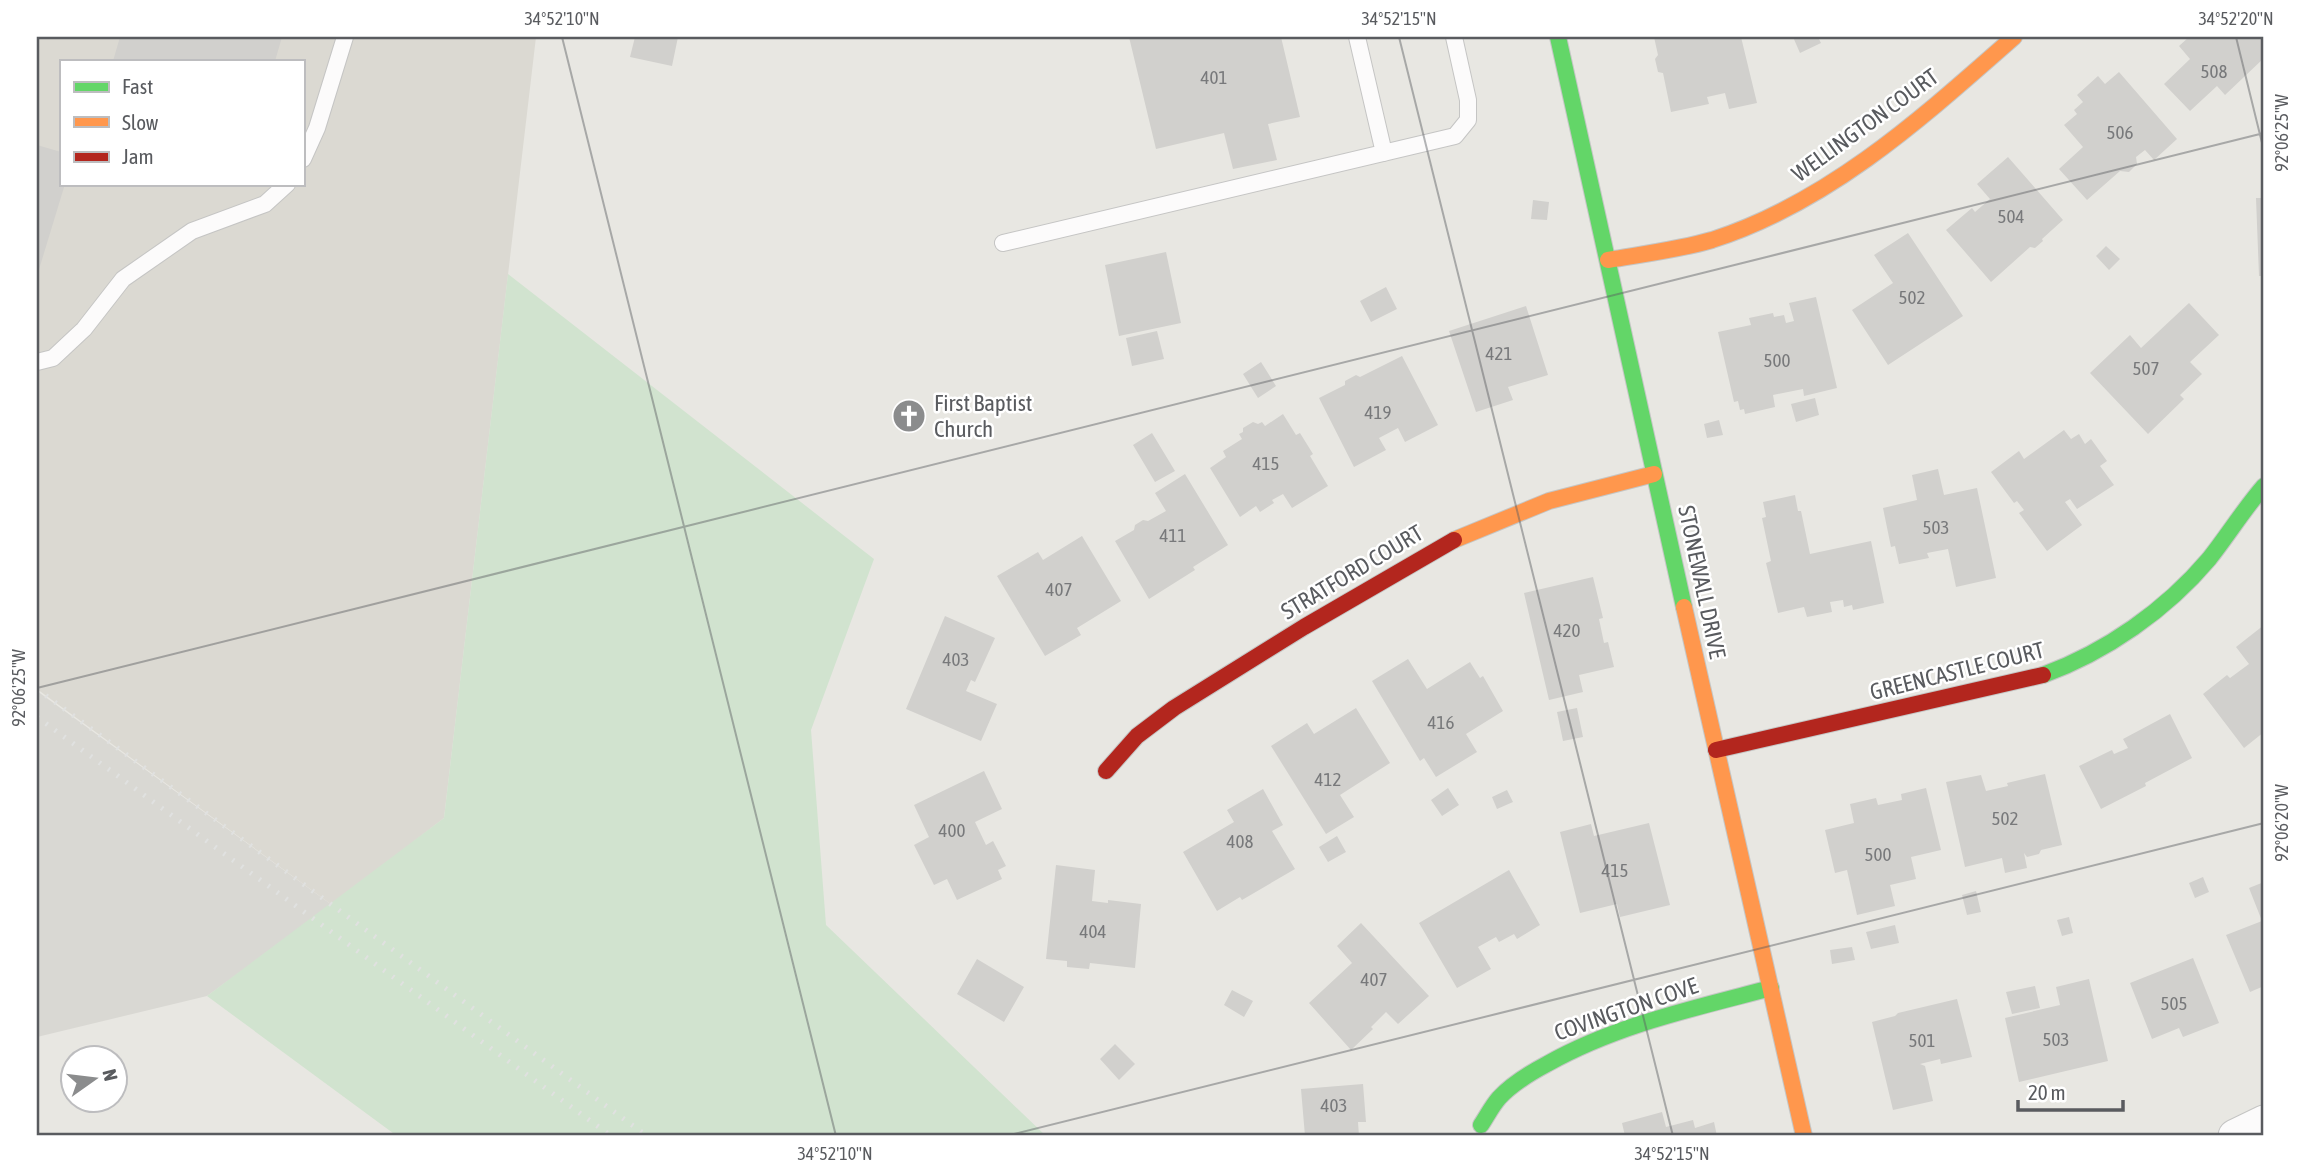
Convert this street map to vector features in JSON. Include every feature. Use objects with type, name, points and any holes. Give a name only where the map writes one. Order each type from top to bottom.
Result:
[{"type":"street","name":"STONEWALL DRIVE","points":[[1558,37],[1804,1136]]},
{"type":"street","name":"WELLINGTON COURT","points":[[1608,260],[1714,239],[1766,219],[1827,185],[1919,120],[2014,37]]},
{"type":"street","name":"STRATFORD COURT","points":[[1106,772],[1136,736],[1174,708],[1444,544],[1549,501],[1654,474]]},
{"type":"street","name":"GREENCASTLE COURT","points":[[1716,750],[2045,675],[2079,661],[2134,628],[2162,605],[2206,562],[2264,486]]},
{"type":"street","name":"COVINGTON COVE","points":[[1481,1125],[1496,1101],[1542,1064],[1651,1020],[1771,988]]},
{"type":"street","points":[[2235,1136],[2264,1122]]},
{"type":"lane","points":[[304,157],[317,128],[345,37]]},
{"type":"lane","points":[[1357,37],[1384,153]]},
{"type":"lane","points":[[1003,243],[1455,136],[1468,120],[1468,100],[1454,37]]},
{"type":"lane","points":[[37,362],[53,358],[84,329],[123,279],[192,231],[265,204],[284,186]]},
{"type":"shaded area","points":[[37,37],[536,37],[444,818],[332,905],[37,689]]},
{"type":"shaded area","points":[[37,691],[332,905],[207,996],[37,1037]]},
{"type":"green space","points":[[508,274],[874,559],[811,730],[826,925],[1046,1136],[397,1136],[207,996],[444,818]]},
{"type":"building","points":[[120,37],[282,37],[275,60],[113,60]]},
{"type":"building","points":[[635,37],[678,37],[672,66],[630,57]]},
{"type":"building","points":[[1129,37],[1281,37],[1300,117],[1268,124],[1277,160],[1233,169],[1224,133],[1156,149]]},
{"type":"building","points":[[1654,37],[1741,37],[1757,103],[1729,109],[1725,93],[1707,97],[1709,104],[1671,112],[1663,73],[1658,72],[1655,59],[1658,55]]},
{"type":"building","points":[[1793,37],[1818,37],[1821,43],[1800,53]]},
{"type":"building","points":[[2189,37],[2264,37],[2264,58],[2225,95],[2217,86],[2190,111],[2164,84],[2190,59],[2179,46]]},
{"type":"building","points":[[2119,72],[2177,139],[2154,160],[2145,150],[2136,157],[2137,164],[2129,172],[2120,171],[2087,200],[2059,169],[2083,147],[2064,125],[2077,114],[2074,110],[2083,102],[2077,95],[2098,76],[2105,84]]},
{"type":"building","points":[[37,145],[60,152],[60,186],[64,186],[37,276]]},
{"type":"building","points":[[2008,157],[2063,220],[2035,248],[2030,247],[1991,282],[1946,230],[1972,208],[1975,212],[1990,199],[1977,184]]},
{"type":"building","points":[[2256,198],[2264,198],[2264,276],[2259,276]]},
{"type":"building","points":[[1533,200],[1549,202],[1547,220],[1531,219]]},
{"type":"building","points":[[1908,233],[1963,316],[1888,365],[1852,310],[1893,283],[1874,255]]},
{"type":"building","points":[[2106,246],[2120,259],[2109,270],[2096,256]]},
{"type":"building","points":[[1166,252],[1181,323],[1119,336],[1105,265]]},
{"type":"building","points":[[1386,287],[1397,309],[1371,322],[1360,301]]},
{"type":"building","points":[[1816,297],[1837,388],[1804,396],[1803,389],[1773,395],[1775,407],[1745,414],[1744,409],[1740,410],[1738,401],[1734,402],[1718,332],[1751,325],[1749,318],[1773,313],[1774,317],[1784,315],[1786,323],[1794,321],[1789,303]]},
{"type":"building","points":[[2189,303],[2219,335],[2190,362],[2202,374],[2180,395],[2184,399],[2148,434],[2090,373],[2130,335],[2141,348]]},
{"type":"building","points":[[1526,306],[1548,375],[1508,387],[1513,400],[1476,412],[1449,331]]},
{"type":"building","points":[[1157,331],[1164,359],[1132,366],[1126,338]]},
{"type":"building","points":[[1402,356],[1438,425],[1405,442],[1398,428],[1379,438],[1386,450],[1354,467],[1319,398],[1345,385],[1345,381],[1356,375],[1360,377]]},
{"type":"building","points":[[1261,362],[1276,386],[1258,398],[1243,374]]},
{"type":"building","points":[[1815,398],[1819,415],[1796,422],[1791,404]]},
{"type":"building","points":[[1283,414],[1296,435],[1300,433],[1328,486],[1292,508],[1283,494],[1260,512],[1256,506],[1240,517],[1210,468],[1226,457],[1223,451],[1242,439],[1239,434],[1243,432],[1243,428],[1253,422],[1262,422],[1265,426]]},
{"type":"building","points":[[1719,420],[1723,435],[1707,438],[1704,424]]},
{"type":"building","points":[[2064,430],[2071,439],[2079,434],[2085,444],[2091,439],[2107,461],[2100,466],[2114,485],[2077,509],[2070,499],[2065,502],[2082,525],[2047,551],[2019,513],[2024,510],[2017,501],[2014,503],[1991,472],[2019,451],[2024,459]]},
{"type":"building","points":[[1152,433],[1175,471],[1155,482],[1133,445]]},
{"type":"building","points":[[1938,469],[1944,495],[1977,488],[1996,578],[1956,587],[1948,549],[1927,553],[1929,558],[1899,564],[1895,546],[1891,547],[1883,508],[1917,500],[1912,475]]},
{"type":"building","points":[[1185,474],[1228,545],[1149,599],[1115,541],[1134,530],[1135,525],[1143,520],[1148,521],[1166,511],[1155,493]]},
{"type":"building","points":[[1795,495],[1810,554],[1871,541],[1884,603],[1853,610],[1852,605],[1844,607],[1843,600],[1830,602],[1832,612],[1807,617],[1804,607],[1778,613],[1766,563],[1771,561],[1762,518],[1766,517],[1763,502]]},
{"type":"building","points":[[1082,536],[1121,601],[1077,628],[1081,635],[1045,656],[997,576],[1038,552],[1043,560]]},
{"type":"building","points":[[1593,577],[1603,618],[1599,619],[1604,643],[1608,642],[1614,667],[1579,675],[1583,692],[1549,700],[1524,593]]},
{"type":"building","points":[[945,616],[995,638],[975,682],[971,680],[966,691],[997,704],[981,741],[906,709]]},
{"type":"building","points":[[2264,625],[2264,732],[2244,748],[2203,694],[2227,675],[2230,678],[2249,664],[2236,647]]},
{"type":"building","points":[[1408,659],[1427,689],[1470,662],[1480,678],[1483,676],[1503,711],[1466,734],[1477,752],[1436,777],[1424,758],[1420,761],[1372,681]]},
{"type":"building","points":[[1356,708],[1390,763],[1340,795],[1354,817],[1326,834],[1271,746],[1307,723],[1314,734]]},
{"type":"building","points":[[1577,708],[1583,737],[1563,741],[1557,712]]},
{"type":"building","points":[[2170,714],[2192,758],[2101,809],[2079,766],[2112,750],[2114,754],[2128,748],[2123,739]]},
{"type":"building","points":[[984,771],[1002,809],[975,822],[986,845],[993,841],[1006,866],[998,870],[1002,879],[957,900],[947,879],[934,885],[914,845],[929,837],[914,805]]},
{"type":"building","points":[[2045,774],[2062,845],[2027,857],[2024,853],[2027,868],[2005,873],[2002,858],[1965,867],[1946,782],[1981,775],[1986,791]]},
{"type":"building","points":[[1448,788],[1459,805],[1442,816],[1431,800]]},
{"type":"building","points":[[1926,788],[1941,850],[1911,857],[1916,879],[1890,885],[1895,906],[1857,915],[1847,870],[1835,873],[1825,830],[1854,823],[1850,804],[1876,798],[1878,805],[1902,800],[1901,794]]},
{"type":"building","points":[[1263,789],[1283,825],[1272,831],[1295,869],[1242,900],[1240,897],[1217,911],[1183,852],[1234,822],[1227,810]]},
{"type":"building","points":[[1507,790],[1513,802],[1497,809],[1492,797]]},
{"type":"building","points":[[1649,823],[1670,905],[1620,917],[1617,904],[1580,913],[1560,832],[1591,824],[1594,836]]},
{"type":"building","points":[[1337,836],[1346,852],[1328,862],[1319,847]]},
{"type":"building","points":[[1056,865],[1095,870],[1092,901],[1141,904],[1135,968],[1090,963],[1089,969],[1067,967],[1067,961],[1046,959]]},
{"type":"building","points":[[1509,870],[1540,925],[1517,939],[1514,934],[1499,942],[1496,937],[1478,947],[1491,969],[1457,988],[1419,923]]},
{"type":"building","points":[[2203,877],[2209,892],[2195,898],[2189,883]]},
{"type":"building","points":[[2264,882],[2264,986],[2250,992],[2226,935],[2262,921],[2249,888]]},
{"type":"building","points":[[1976,891],[1981,912],[1967,915],[1962,895]]},
{"type":"building","points":[[2069,917],[2073,933],[2062,936],[2057,920]]},
{"type":"building","points":[[1361,923],[1429,996],[1398,1024],[1386,1012],[1351,1050],[1309,1003],[1352,963],[1337,946]]},
{"type":"building","points":[[1895,925],[1899,943],[1871,949],[1866,932]]},
{"type":"building","points":[[1852,947],[1855,960],[1832,964],[1830,950]]},
{"type":"building","points":[[2193,958],[2219,1023],[2183,1037],[2179,1028],[2152,1039],[2130,983]]},
{"type":"building","points":[[977,959],[1024,987],[1004,1022],[957,994]]},
{"type":"building","points":[[2089,979],[2108,1061],[2019,1082],[2005,1018],[2060,1005],[2056,987]]},
{"type":"building","points":[[2035,986],[2040,1008],[2012,1014],[2006,992]]},
{"type":"building","points":[[1232,990],[1253,1001],[1244,1017],[1224,1005]]},
{"type":"building","points":[[1957,999],[1972,1057],[1941,1064],[1940,1059],[1920,1064],[1925,1066],[1933,1101],[1893,1110],[1872,1022]]},
{"type":"building","points":[[1115,1044],[1135,1064],[1119,1080],[1100,1059]]},
{"type":"building","points":[[1363,1084],[1366,1122],[1358,1122],[1359,1136],[1305,1136],[1301,1089]]},
{"type":"building","points":[[1662,1112],[1666,1127],[1693,1120],[1695,1128],[1714,1122],[1717,1136],[1625,1136],[1622,1123]]},
{"type":"railway","points":[[37,689],[647,1136]]},
{"type":"railway","points":[[37,717],[611,1136]]},
{"type":"traffic: fast","points":[[1558,37],[1684,607]]},
{"type":"traffic: fast","points":[[2043,675],[2112,642],[2134,628],[2174,595],[2209,559],[2264,486]]},
{"type":"traffic: fast","points":[[1481,1125],[1496,1101],[1510,1088],[1534,1071],[1573,1050],[1656,1019],[1771,988]]},
{"type":"traffic: slow","points":[[1608,260],[1712,240],[1755,224],[1796,204],[1835,180],[1910,126],[2014,37]]},
{"type":"traffic: slow","points":[[1454,540],[1549,501],[1654,474]]},
{"type":"traffic: slow","points":[[1684,607],[1804,1136]]},
{"type":"traffic: jam","points":[[1106,771],[1137,736],[1174,708],[1304,627],[1454,540]]},
{"type":"traffic: jam","points":[[1716,750],[2043,675]]},
{"type":"place","name":"First Baptist Church","points":[[909,416]]}]
